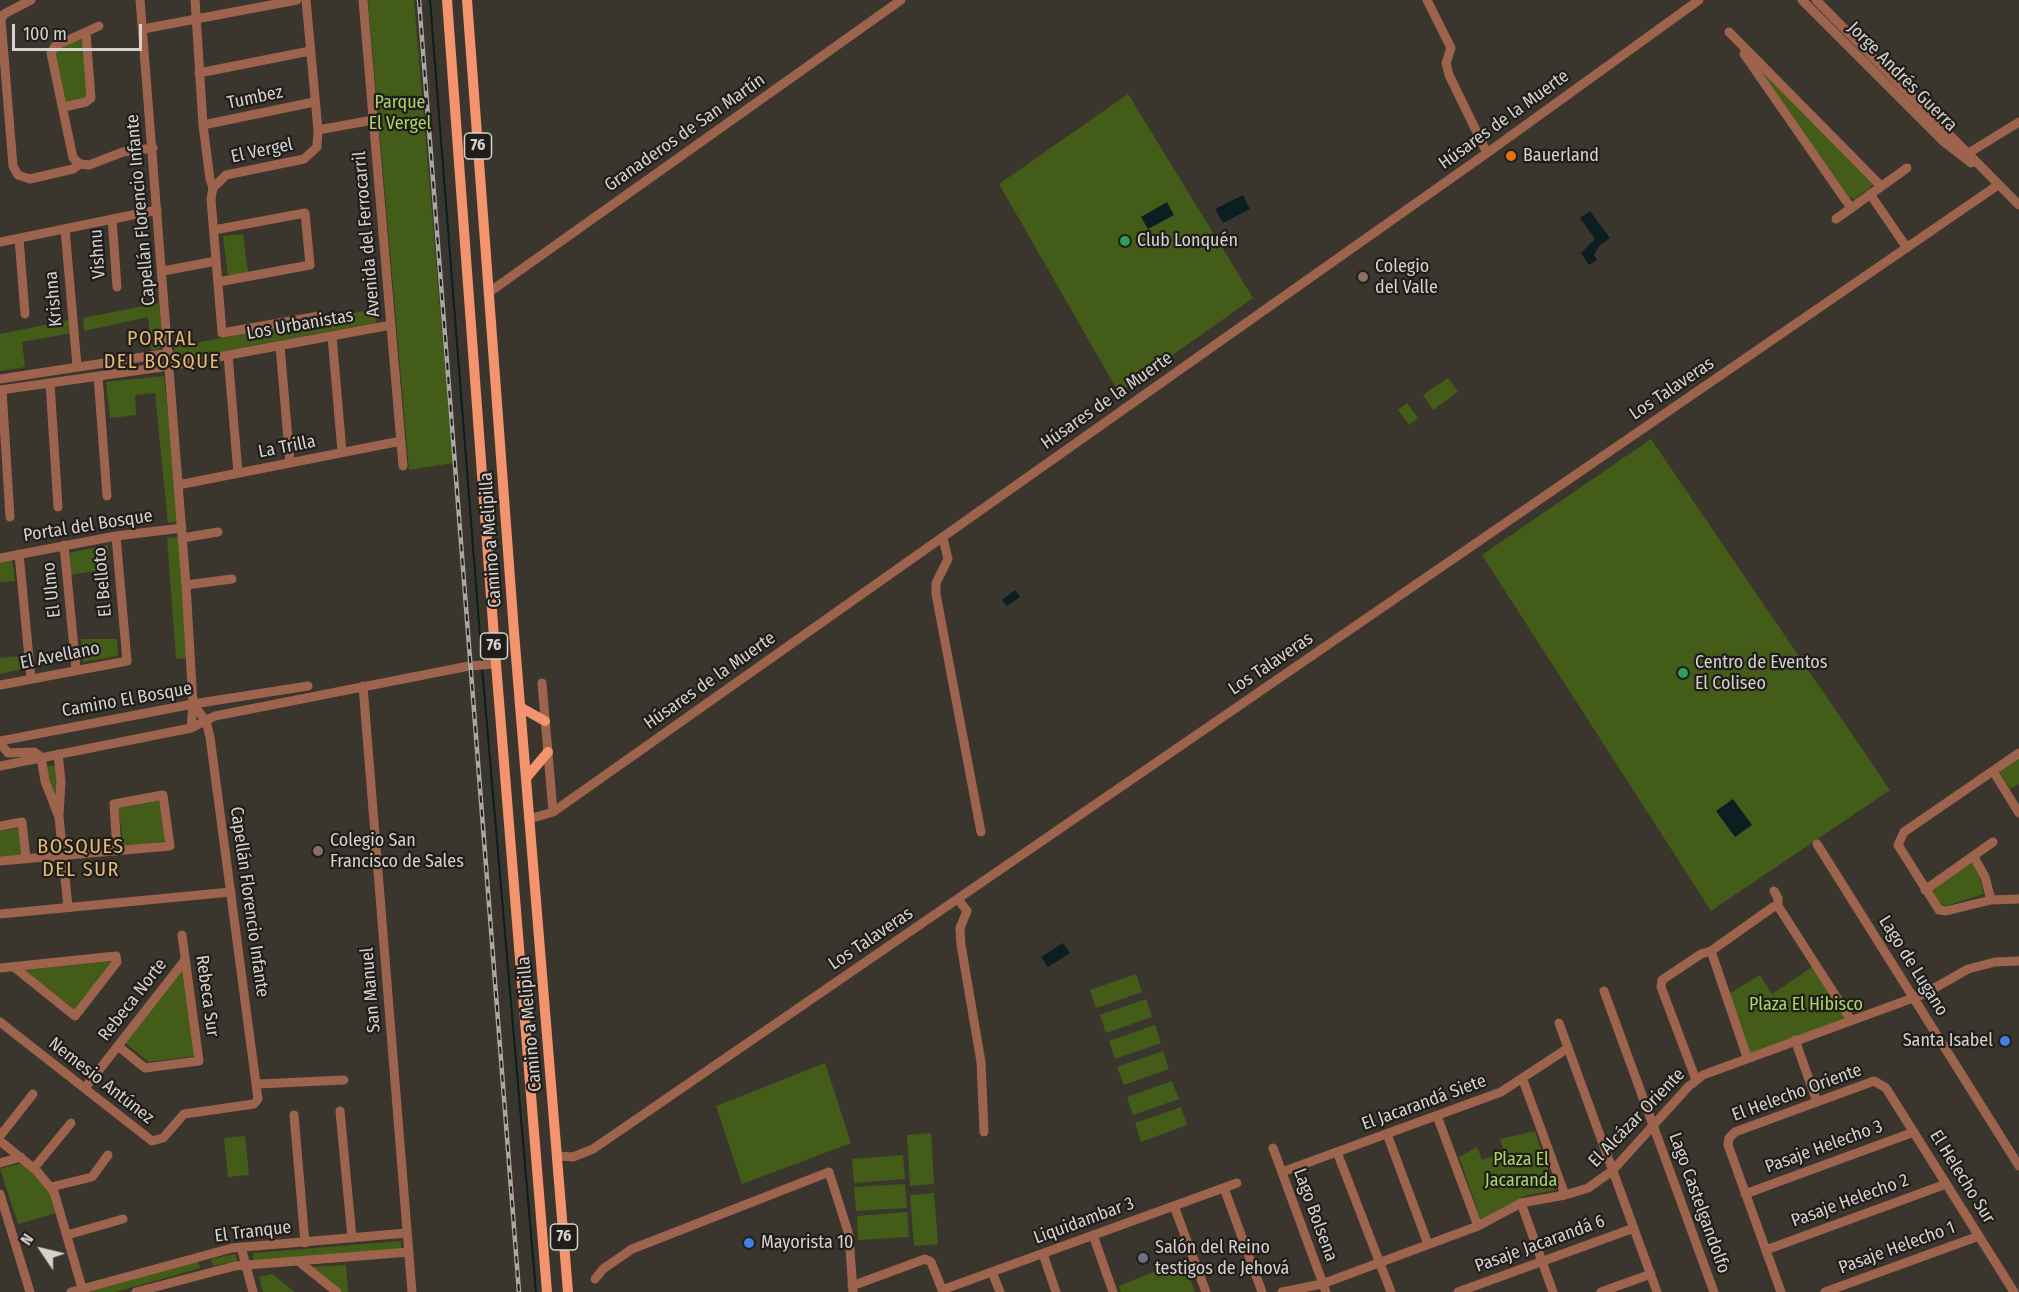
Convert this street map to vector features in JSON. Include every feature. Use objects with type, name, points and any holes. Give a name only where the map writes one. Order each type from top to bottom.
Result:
[{"type":"main road","name":"Camino a Melipilla","points":[[447,0],[491,664],[537,1157],[547,1292]]},
{"type":"main road","name":"Camino a Melipilla","points":[[467,0],[520,707],[568,1292]]},
{"type":"main road","points":[[520,707],[545,721]]},
{"type":"main road","points":[[526,778],[548,752]]},
{"type":"main road","points":[[537,1157],[558,1156]]},
{"type":"main road","points":[[538,1184],[559,1181]]},
{"type":"street","points":[[31,0],[7,12],[1,20],[14,166],[18,175],[30,179],[70,170],[80,164]]},
{"type":"street","name":"Capellán Florencio Infante","points":[[140,0],[186,585],[193,704],[191,728]]},
{"type":"street","points":[[195,0],[202,125],[213,188],[211,199],[222,333],[319,316]]},
{"type":"street","points":[[143,29],[297,0]]},
{"type":"street","points":[[306,0],[318,130],[373,120]]},
{"type":"street","name":"Avenida del Ferrocarril","points":[[363,0],[404,466]]},
{"type":"street","name":"Granaderos de San Martín","points":[[488,293],[901,0]]},
{"type":"street","points":[[1427,0],[1451,48],[1446,63],[1449,75],[1487,153]]},
{"type":"street","name":"Húsares de la Muerte","points":[[529,819],[553,812],[1487,153],[1699,0]]},
{"type":"street","name":"Jorge Andrés Guerra","points":[[1802,0],[1944,142],[1984,170]]},
{"type":"street","name":"Jorge Andrés Guerra","points":[[1816,0],[2019,205]]},
{"type":"street","points":[[99,26],[55,46],[52,50],[59,100],[64,107],[73,158],[80,164],[89,165],[123,152],[153,148]]},
{"type":"street","points":[[1851,208],[1729,32],[1881,186]]},
{"type":"street","points":[[64,107],[86,102],[91,98],[86,33]]},
{"type":"street","points":[[199,73],[310,51]]},
{"type":"street","name":"Tumbez","points":[[202,125],[314,102]]},
{"type":"street","points":[[1967,154],[2019,122]]},
{"type":"street","name":"El Vergel","points":[[213,188],[226,175],[304,159],[317,147],[318,130]]},
{"type":"street","points":[[1836,219],[1907,168]]},
{"type":"street","name":"Los Talaveras","points":[[558,1156],[573,1157],[593,1149],[1998,185]]},
{"type":"street","points":[[1870,194],[1907,248]]},
{"type":"street","points":[[0,242],[157,210]]},
{"type":"street","points":[[214,231],[305,213],[310,265],[218,282]]},
{"type":"street","name":"Vishnu","points":[[112,219],[117,287]]},
{"type":"street","name":"Krishna","points":[[64,229],[77,366]]},
{"type":"street","points":[[19,238],[25,314]]},
{"type":"street","points":[[163,271],[216,261]]},
{"type":"street","name":"Los Urbanistas","points":[[1,390],[169,366],[392,325]]},
{"type":"street","points":[[332,336],[342,452]]},
{"type":"street","points":[[280,346],[290,463]]},
{"type":"street","points":[[0,379],[169,353]]},
{"type":"street","points":[[228,355],[238,473]]},
{"type":"street","points":[[98,376],[106,496]]},
{"type":"street","points":[[50,383],[58,507]]},
{"type":"street","points":[[1,390],[10,517]]},
{"type":"street","name":"La Trilla","points":[[178,485],[402,441]]},
{"type":"street","name":"Portal del Bosque","points":[[0,558],[64,544],[116,536],[218,532]]},
{"type":"street","name":"El Belloto","points":[[116,536],[127,661]]},
{"type":"street","points":[[943,538],[948,559],[936,583],[936,594],[981,831]]},
{"type":"street","name":"El Ulmo","points":[[64,544],[76,669]]},
{"type":"street","points":[[19,554],[31,678]]},
{"type":"street","points":[[186,585],[232,579]]},
{"type":"street","name":"El Avellano","points":[[0,685],[127,661]]},
{"type":"street","name":"Camino El Bosque","points":[[0,766],[191,728],[214,716],[363,686],[491,664]]},
{"type":"street","points":[[542,683],[553,812]]},
{"type":"street","name":"Camino El Bosque","points":[[41,757],[33,752],[4,754],[0,742],[193,704],[308,686]]},
{"type":"street","name":"San Manuel","points":[[363,686],[412,1292]]},
{"type":"street","points":[[261,693],[283,702]]},
{"type":"street","name":"Capellán Florencio Infante","points":[[193,704],[206,722],[231,892],[258,1084],[258,1099],[250,1105]]},
{"type":"street","points":[[2019,753],[1899,838],[1899,848],[1937,909],[1943,911],[1991,900],[2019,899]]},
{"type":"street","points":[[58,754],[62,790],[59,817],[68,907]]},
{"type":"street","points":[[41,757],[45,781],[59,817]]},
{"type":"street","points":[[1993,771],[2019,813]]},
{"type":"street","points":[[0,861],[26,858],[117,851],[170,846],[163,795],[114,804],[117,851]]},
{"type":"street","points":[[0,826],[22,822],[26,858]]},
{"type":"street","points":[[1925,890],[1993,842]]},
{"type":"street","name":"Lago de Lugano","points":[[1818,844],[2019,1166]]},
{"type":"street","points":[[1974,857],[1985,877],[1991,900]]},
{"type":"street","points":[[1774,891],[1778,898],[1778,906],[1851,1020]]},
{"type":"street","points":[[0,914],[231,892]]},
{"type":"street","points":[[958,899],[966,911],[960,928],[961,945],[981,1062],[984,1132]]},
{"type":"street","points":[[1696,1080],[1661,983],[1698,955],[1711,951],[1773,907],[1778,906]]},
{"type":"street","name":"Rebeca Sur","points":[[118,1046],[146,1068],[199,1061],[182,935]]},
{"type":"street","points":[[1711,951],[1747,1057]]},
{"type":"street","points":[[0,968],[116,956],[117,965],[75,1016],[14,967]]},
{"type":"street","name":"Rebeca Norte","points":[[85,1088],[185,960]]},
{"type":"street","name":"El Alcázar Oriente","points":[[1282,1292],[1324,1288],[1379,1262],[1478,1226],[1521,1203],[1565,1195],[1596,1184],[1612,1171],[1696,1080],[1747,1057],[1924,994],[1968,969],[1995,962],[2019,961]]},
{"type":"street","name":"Lago Castelgandolfo","points":[[1604,991],[1714,1292]]},
{"type":"street","name":"Nemesio Antúnez","points":[[0,1022],[152,1141],[163,1138],[184,1114],[250,1105]]},
{"type":"street","points":[[1559,1023],[1657,1292]]},
{"type":"street","points":[[1795,1040],[1817,1102]]},
{"type":"street","name":"El Jacarandá Siete","points":[[1282,1173],[1501,1092],[1523,1080],[1568,1048]]},
{"type":"street","points":[[258,1084],[344,1080]]},
{"type":"street","points":[[1523,1080],[1565,1195]]},
{"type":"street","name":"El Helecho Oriente","points":[[1745,1194],[1728,1145],[1729,1138],[1735,1132],[1872,1082],[1879,1082]]},
{"type":"street","name":"El Helecho Sur","points":[[1879,1082],[1886,1088],[2014,1292]]},
{"type":"street","points":[[33,1094],[0,1138],[34,1168],[51,1187],[82,1288]]},
{"type":"street","points":[[340,1111],[352,1238]]},
{"type":"street","points":[[294,1114],[305,1243]]},
{"type":"street","points":[[1437,1116],[1478,1226]]},
{"type":"street","points":[[34,1168],[70,1123]]},
{"type":"street","name":"Pasaje Helecho 3","points":[[1745,1194],[1914,1132]]},
{"type":"street","points":[[1387,1134],[1428,1244]]},
{"type":"street","name":"Lago Bolsena","points":[[1274,1148],[1324,1288]]},
{"type":"street","points":[[1337,1152],[1391,1292]]},
{"type":"street","points":[[51,1187],[92,1178],[108,1155]]},
{"type":"street","points":[[0,1163],[21,1157]]},
{"type":"street","points":[[595,1279],[603,1269],[632,1249],[829,1172],[849,1235],[853,1289],[925,1259],[931,1262],[942,1291]]},
{"type":"street","name":"Liquidambar 3","points":[[942,1291],[1237,1183]]},
{"type":"street","name":"Pasaje Helecho 2","points":[[1766,1250],[1946,1184]]},
{"type":"street","points":[[1224,1188],[1262,1292]]},
{"type":"street","points":[[0,1194],[30,1292]]},
{"type":"street","points":[[1745,1194],[1781,1292]]},
{"type":"street","points":[[1521,1203],[1553,1292]]},
{"type":"street","points":[[1174,1206],[1206,1292]]},
{"type":"street","points":[[67,1235],[123,1220]]},
{"type":"street","name":"Pasaje Jacarandá 6","points":[[1458,1292],[1634,1228]]},
{"type":"street","name":"El Tranque","points":[[70,1292],[202,1255],[241,1247],[407,1233]]},
{"type":"street","points":[[1094,1235],[1113,1292]]},
{"type":"street","name":"Pasaje Helecho 1","points":[[1825,1292],[1979,1236]]},
{"type":"street","points":[[241,1247],[253,1292]]},
{"type":"street","name":"El Tranque","points":[[136,1292],[206,1272],[245,1264],[298,1262],[409,1252]]},
{"type":"street","points":[[1043,1254],[1056,1292]]},
{"type":"street","points":[[202,1255],[206,1272]]},
{"type":"street","points":[[298,1262],[337,1292]]},
{"type":"street","points":[[992,1272],[1000,1292]]},
{"type":"street","points":[[1601,1292],[1651,1274]]},
{"type":"green space","name":"Parque El Vergel","points":[[368,0],[414,0],[453,463],[409,470]]},
{"type":"green space","points":[[80,37],[84,38],[88,97],[67,104],[63,101],[55,52]]},
{"type":"green space","points":[[1754,62],[1872,180],[1873,185],[1855,199],[1849,197]]},
{"type":"green space","name":"Club Lonquén","points":[[1128,94],[1253,298],[1119,393],[999,184]]},
{"type":"green space","points":[[243,234],[248,273],[228,276],[223,236]]},
{"type":"green space","points":[[159,303],[163,343],[159,349],[151,350],[148,317],[84,331],[83,318]]},
{"type":"green space","points":[[375,309],[376,323],[175,360],[174,347]]},
{"type":"green space","points":[[69,320],[72,333],[22,342],[25,367],[0,371],[0,334]]},
{"type":"green space","points":[[164,376],[179,522],[168,523],[155,393],[135,395],[136,415],[110,418],[106,382]]},
{"type":"green space","points":[[1448,378],[1458,392],[1433,410],[1423,395]]},
{"type":"green space","points":[[1407,403],[1418,418],[1409,425],[1398,410]]},
{"type":"green space","name":"Centro de Eventos El Coliseo","points":[[1651,439],[1890,790],[1711,911],[1482,555]]},
{"type":"green space","points":[[179,537],[188,658],[176,659],[167,538]]},
{"type":"green space","points":[[108,545],[109,569],[71,575],[69,553]]},
{"type":"green space","points":[[12,559],[15,581],[0,582],[0,562]]},
{"type":"green space","points":[[81,639],[117,639],[118,656],[83,662]]},
{"type":"green space","points":[[21,656],[22,669],[0,674],[0,658]]},
{"type":"green space","points":[[2019,757],[2019,784],[2010,789],[1998,769]]},
{"type":"green space","points":[[56,765],[58,805],[45,767]]},
{"type":"green space","points":[[159,800],[165,841],[124,847],[118,806]]},
{"type":"green space","points":[[20,828],[22,855],[0,857],[0,831]]},
{"type":"green space","points":[[1972,861],[1984,894],[1946,906],[1940,905],[1929,891]]},
{"type":"green space","points":[[115,961],[76,1011],[25,970]]},
{"type":"green space","name":"Plaza El Hibisco","points":[[1815,965],[1848,1018],[1749,1055],[1727,995],[1760,975],[1772,994]]},
{"type":"green space","points":[[183,969],[194,1056],[149,1062],[124,1042]]},
{"type":"green space","points":[[1136,974],[1142,992],[1096,1008],[1090,990]]},
{"type":"green space","points":[[1146,999],[1152,1017],[1106,1033],[1100,1015]]},
{"type":"green space","points":[[1155,1025],[1161,1043],[1115,1059],[1109,1041]]},
{"type":"green space","points":[[1163,1051],[1169,1069],[1124,1085],[1117,1067]]},
{"type":"green space","points":[[825,1063],[851,1143],[742,1184],[716,1106]]},
{"type":"green space","points":[[1172,1081],[1179,1099],[1133,1115],[1127,1097]]},
{"type":"green space","points":[[1181,1107],[1187,1125],[1141,1142],[1135,1123]]},
{"type":"green space","name":"Plaza El Jacaranda","points":[[1535,1131],[1555,1190],[1524,1196],[1481,1220],[1459,1157],[1477,1147],[1482,1160],[1504,1151],[1500,1139]]},
{"type":"green space","points":[[931,1133],[934,1184],[910,1186],[907,1135]]},
{"type":"green space","points":[[245,1136],[249,1175],[228,1177],[224,1138]]},
{"type":"green space","points":[[903,1155],[905,1179],[854,1183],[852,1159]]},
{"type":"green space","points":[[21,1163],[40,1179],[51,1195],[57,1213],[18,1224],[0,1169]]},
{"type":"green space","points":[[905,1184],[907,1208],[856,1211],[854,1187]]},
{"type":"green space","points":[[934,1193],[938,1244],[914,1246],[910,1195]]},
{"type":"green space","points":[[907,1212],[909,1237],[858,1240],[857,1216]]},
{"type":"green space","points":[[401,1241],[401,1249],[253,1261],[253,1253]]},
{"type":"green space","points":[[236,1254],[237,1261],[213,1266],[211,1259]]},
{"type":"green space","points":[[1183,1260],[1195,1292],[1121,1292],[1119,1286]]},
{"type":"green space","points":[[198,1261],[200,1268],[116,1292],[88,1292]]},
{"type":"green space","points":[[346,1265],[348,1292],[342,1292],[310,1267]]},
{"type":"green space","points":[[272,1274],[295,1292],[263,1292],[259,1277]]},
{"type":"water","points":[[1243,195],[1250,209],[1223,223],[1215,209]]},
{"type":"water","points":[[1167,202],[1174,215],[1148,229],[1141,217]]},
{"type":"water","points":[[1590,211],[1610,238],[1599,246],[1594,255],[1597,260],[1589,265],[1581,253],[1595,239],[1580,218]]},
{"type":"water","points":[[1015,590],[1020,597],[1007,606],[1002,600]]},
{"type":"water","points":[[1733,799],[1752,825],[1735,837],[1716,811]]},
{"type":"water","points":[[1063,943],[1070,953],[1048,967],[1041,957]]},
{"type":"waterway","points":[[430,0],[482,661]]},
{"type":"waterway","points":[[482,667],[536,1292]]},
{"type":"railway","points":[[419,0],[519,1292]]},
{"type":"place","name":"Bauerland","points":[[1511,156]]},
{"type":"place","name":"Club Lonquén","points":[[1125,241]]},
{"type":"place","name":"Colegio del Valle","points":[[1363,277]]},
{"type":"place","name":"Centro de Eventos El Coliseo","points":[[1683,673]]},
{"type":"place","name":"Colegio San Francisco de Sales","points":[[318,851]]},
{"type":"place","name":"Santa Isabel","points":[[2005,1041]]},
{"type":"place","name":"Mayorista 10","points":[[749,1243]]},
{"type":"place","name":"Salón del Reino testigos de Jehová","points":[[1143,1258]]},
{"type":"district","name":"PORTAL DEL BOSQUE","points":[[162,350]]},
{"type":"district","name":"BOSQUES DEL SUR","points":[[81,858]]}]
